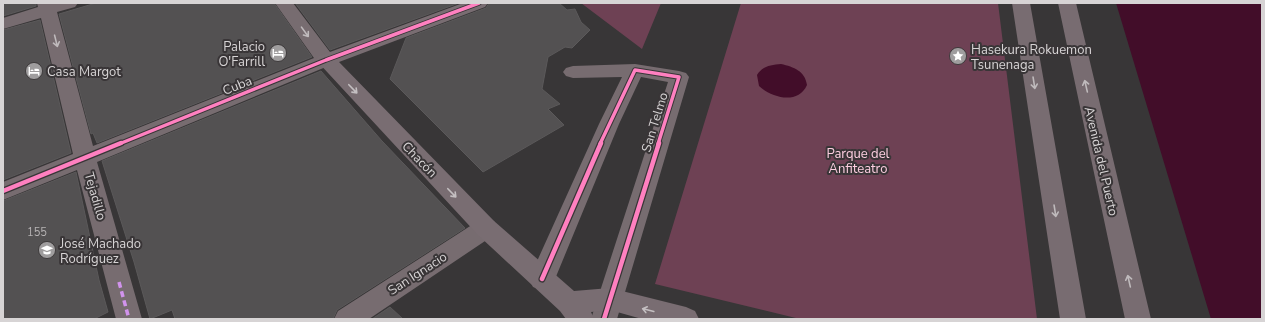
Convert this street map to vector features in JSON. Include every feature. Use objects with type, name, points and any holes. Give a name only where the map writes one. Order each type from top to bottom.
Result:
[{"type":"main road","points":[[1021,3],[1073,319]]},
{"type":"main road","name":"Avenida del Puerto","points":[[1067,3],[1138,319]]},
{"type":"street","points":[[3,24],[47,6],[70,3]]},
{"type":"street","name":"Chacón","points":[[284,3],[326,60],[486,228],[575,311],[607,309],[686,319]]},
{"type":"street","name":"Cuba","points":[[3,191],[84,156],[326,60],[479,3]]},
{"type":"street","name":"Tejadillo","points":[[47,6],[84,156],[129,319]]},
{"type":"street","points":[[542,279],[609,124],[635,70],[574,72]]},
{"type":"street","name":"San Telmo","points":[[607,309],[679,77],[635,70]]},
{"type":"street","name":"San Ignacio","points":[[347,319],[486,228]]},
{"type":"green space","points":[[581,3],[661,3],[642,49]]},
{"type":"green space","name":"Parque del Anfiteatro","points":[[741,3],[998,3],[1037,319],[800,319],[655,284]]},
{"type":"shaded area","points":[[1116,3],[1262,3],[1262,319],[1211,319]]},
{"type":"shaded area","points":[[781,64],[798,70],[804,76],[807,85],[798,95],[784,98],[771,94],[759,86],[757,75],[761,70],[767,66]]},
{"type":"building","points":[[3,3],[36,3],[36,6],[3,16]]},
{"type":"building","points":[[96,3],[274,3],[312,57],[97,143],[93,133],[91,134],[59,14]]},
{"type":"building","points":[[295,3],[459,3],[330,50]]},
{"type":"building","points":[[489,3],[559,3],[567,10],[575,9],[581,22],[590,30],[572,48],[565,47],[548,57],[542,89],[560,104],[548,109],[564,125],[483,172],[390,79],[406,38],[486,8]]},
{"type":"building","points":[[40,20],[71,153],[3,180],[3,30]]},
{"type":"building","points":[[321,71],[382,141],[465,228],[337,310],[333,319],[175,319],[172,310],[150,319],[134,262],[102,161]]},
{"type":"building","points":[[76,172],[99,280],[108,312],[94,319],[3,319],[3,201]]},
{"type":"building","points":[[390,307],[403,319],[372,319]]},
{"type":"marked path","points":[[119,282],[129,319]]},
{"type":"cycle path","points":[[3,191],[326,60],[479,3]]},
{"type":"cycle path","points":[[542,279],[609,124],[635,70],[679,77],[604,319]]},
{"type":"place","name":"Palacio O'Farrill","points":[[278,53]]},
{"type":"place","name":"Hasekura Rokuemon Tsunenaga","points":[[958,56]]},
{"type":"place","name":"Casa Margot","points":[[34,71]]},
{"type":"place","name":"José Machado Rodríguez","points":[[47,250]]}]
